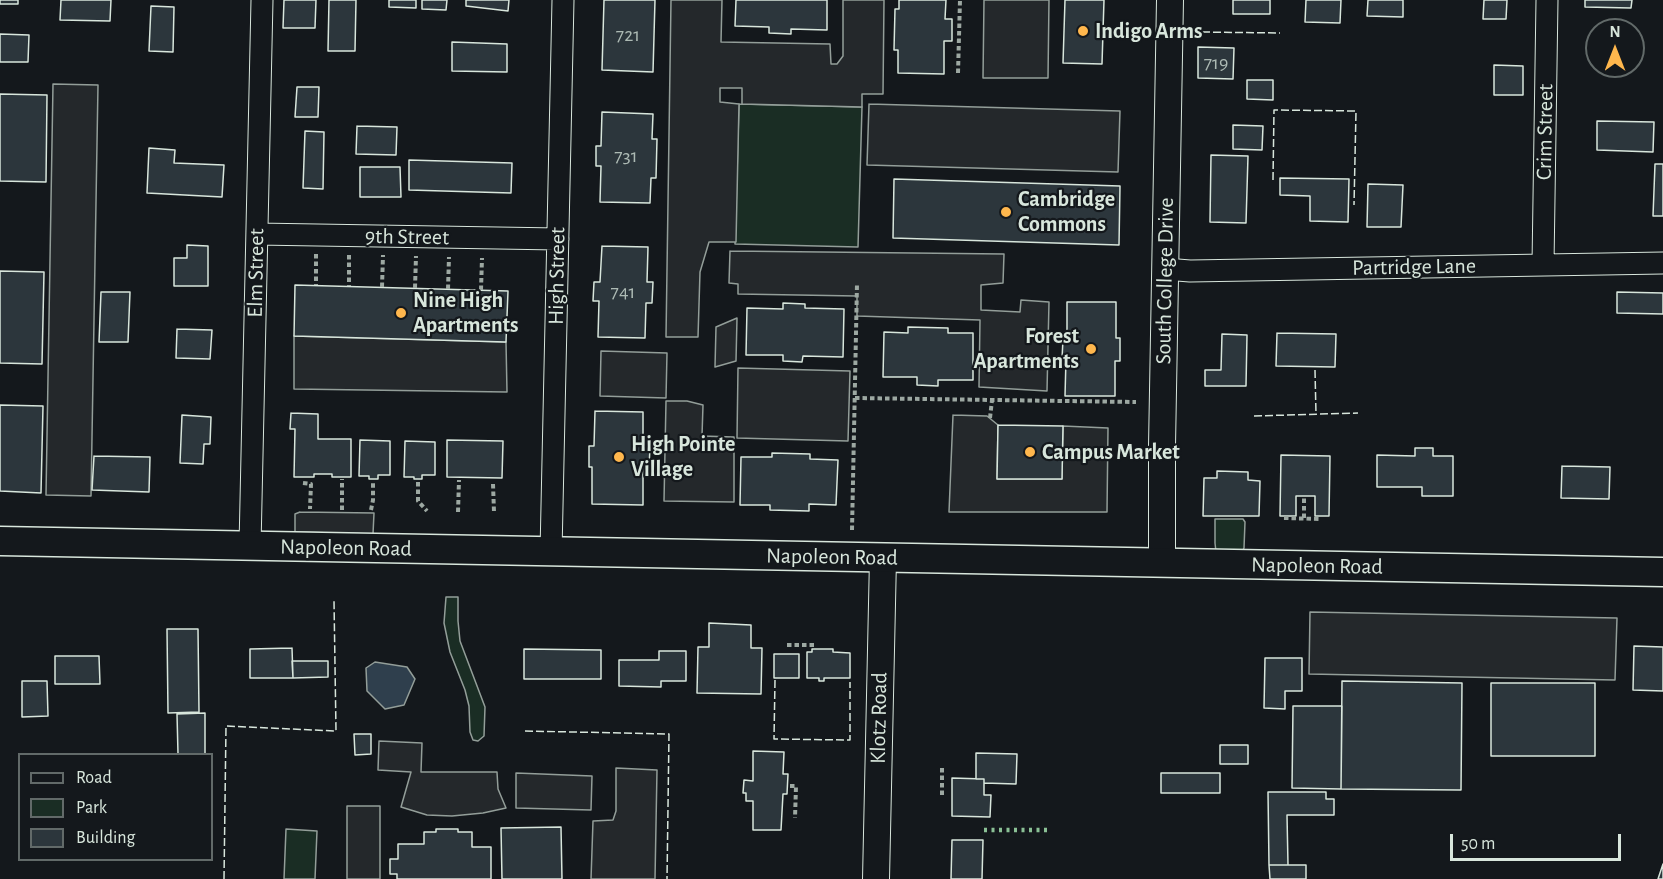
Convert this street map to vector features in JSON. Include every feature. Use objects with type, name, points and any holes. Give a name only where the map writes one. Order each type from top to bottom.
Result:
[{"type":"main road","name":"Napoleon Road","points":[[0,542],[1663,572]]},
{"type":"street","name":"Elm Street","points":[[250,546],[261,0]]},
{"type":"street","name":"High Street","points":[[551,552],[563,0]]},
{"type":"street","name":"South College Drive","points":[[1162,563],[1170,0]]},
{"type":"street","name":"Crim Street","points":[[1543,264],[1547,0]]},
{"type":"street","name":"9th Street","points":[[257,234],[558,239]]},
{"type":"street","name":"Partridge Lane","points":[[1165,269],[1190,271],[1663,263]]},
{"type":"street","name":"Klotz Road","points":[[876,879],[883,558]]},
{"type":"path","points":[[958,73],[960,0]]},
{"type":"path","points":[[316,253],[316,285]]},
{"type":"path","points":[[349,254],[349,286]]},
{"type":"path","points":[[381,287],[383,255]]},
{"type":"path","points":[[415,288],[416,255]]},
{"type":"path","points":[[448,290],[449,256]]},
{"type":"path","points":[[481,290],[482,257]]},
{"type":"path","points":[[852,530],[857,284]]},
{"type":"path","points":[[855,398],[1136,402]]},
{"type":"path","points":[[990,418],[992,400]]},
{"type":"path","points":[[342,479],[342,510]]},
{"type":"path","points":[[458,512],[459,480]]},
{"type":"path","points":[[371,510],[373,482]]},
{"type":"path","points":[[418,482],[418,501],[427,511]]},
{"type":"path","points":[[303,483],[310,484],[310,509]]},
{"type":"path","points":[[493,484],[494,512]]},
{"type":"path","points":[[1304,498],[1304,518]]},
{"type":"path","points":[[1284,518],[1320,519]]},
{"type":"path","points":[[787,645],[815,645]]},
{"type":"path","points":[[942,768],[942,795]]},
{"type":"path","points":[[790,786],[796,786],[795,818]]},
{"type":"green space","points":[[739,104],[862,107],[858,247],[735,244]]},
{"type":"green space","points":[[1215,519],[1243,519],[1245,522],[1242,552],[1216,552]]},
{"type":"green space","points":[[446,597],[458,597],[460,641],[485,707],[484,736],[478,741],[473,740],[470,732],[469,706],[465,690],[450,652],[444,623]]},
{"type":"green space","points":[[286,829],[317,831],[315,879],[284,879]]},
{"type":"shaded area","points":[[671,0],[722,0],[721,42],[830,44],[831,64],[837,64],[843,56],[843,0],[884,0],[883,94],[862,94],[862,107],[742,104],[742,88],[720,88],[720,102],[739,104],[736,242],[709,242],[700,272],[698,337],[666,337]]},
{"type":"shaded area","points":[[984,0],[1049,0],[1048,78],[983,78]]},
{"type":"shaded area","points":[[53,84],[98,85],[91,496],[46,495]]},
{"type":"shaded area","points":[[869,104],[1120,111],[1118,172],[867,165]]},
{"type":"shaded area","points":[[730,251],[1004,254],[1003,283],[981,285],[981,310],[1020,312],[1021,300],[1049,302],[1047,391],[979,387],[980,320],[857,316],[857,296],[738,294],[738,284],[729,283]]},
{"type":"shaded area","points":[[737,318],[736,361],[715,367],[716,327]]},
{"type":"shaded area","points":[[294,336],[506,342],[507,392],[294,389]]},
{"type":"shaded area","points":[[601,351],[667,353],[666,398],[600,396]]},
{"type":"shaded area","points":[[738,368],[850,371],[848,441],[737,438]]},
{"type":"shaded area","points":[[666,401],[687,401],[703,405],[702,436],[734,437],[734,502],[664,501]]},
{"type":"shaded area","points":[[953,415],[987,416],[998,425],[997,479],[1062,479],[1063,426],[1108,428],[1107,512],[949,512]]},
{"type":"shaded area","points":[[300,512],[374,513],[373,534],[295,532],[295,514]]},
{"type":"shaded area","points":[[1310,612],[1617,618],[1615,680],[1309,674]]},
{"type":"shaded area","points":[[379,741],[422,743],[421,772],[497,772],[498,789],[506,808],[452,816],[427,815],[401,807],[411,772],[378,770]]},
{"type":"shaded area","points":[[616,768],[657,770],[655,879],[591,879],[593,821],[613,820],[616,811]]},
{"type":"shaded area","points":[[516,773],[592,776],[591,810],[516,808]]},
{"type":"shaded area","points":[[347,806],[380,806],[380,879],[347,879]]},
{"type":"water","points":[[375,662],[407,667],[415,679],[404,705],[385,709],[367,691],[366,668]]},
{"type":"building","points":[[0,0],[18,0],[18,4],[0,4]]},
{"type":"building","points":[[61,0],[111,0],[110,21],[60,20]]},
{"type":"building","points":[[284,0],[316,0],[315,28],[283,28]]},
{"type":"building","points":[[329,0],[356,0],[355,51],[328,51]]},
{"type":"building","points":[[389,0],[416,0],[416,8],[389,7]]},
{"type":"building","points":[[422,0],[447,0],[446,10],[422,9]]},
{"type":"building","points":[[466,0],[509,0],[508,11],[466,6]]},
{"type":"building","points":[[604,0],[655,0],[653,72],[602,70]]},
{"type":"building","points":[[736,0],[827,0],[827,30],[791,29],[791,34],[769,33],[769,27],[735,26]]},
{"type":"building","points":[[899,0],[946,0],[945,19],[952,19],[952,41],[944,41],[944,74],[898,73],[898,50],[894,50],[895,9],[899,9]]},
{"type":"building","name":"Indigo Arms","points":[[1065,0],[1104,0],[1102,64],[1063,63]]},
{"type":"building","points":[[1233,0],[1270,0],[1270,14],[1233,14]]},
{"type":"building","points":[[1306,0],[1341,0],[1340,23],[1305,22]]},
{"type":"building","points":[[1368,0],[1403,0],[1403,17],[1367,16]]},
{"type":"building","points":[[1484,0],[1507,0],[1506,19],[1483,19]]},
{"type":"building","points":[[1585,0],[1632,0],[1631,8],[1585,7]]},
{"type":"building","points":[[151,6],[174,7],[173,52],[149,51]]},
{"type":"building","points":[[0,34],[29,35],[28,62],[0,62]]},
{"type":"building","points":[[452,42],[507,44],[507,72],[452,71]]},
{"type":"building","points":[[1198,47],[1234,48],[1233,79],[1198,78]]},
{"type":"building","points":[[1494,65],[1523,66],[1523,95],[1494,95]]},
{"type":"building","points":[[1247,80],[1273,80],[1273,100],[1247,99]]},
{"type":"building","points":[[297,87],[319,87],[318,117],[295,117]]},
{"type":"building","points":[[0,94],[47,95],[46,182],[0,181]]},
{"type":"building","points":[[602,112],[653,114],[652,139],[657,139],[656,178],[651,178],[650,203],[600,202],[601,166],[596,166],[596,146],[601,146]]},
{"type":"building","points":[[1597,121],[1654,122],[1653,152],[1597,150]]},
{"type":"building","points":[[1233,125],[1263,126],[1262,150],[1233,149]]},
{"type":"building","points":[[357,126],[397,127],[396,155],[356,154]]},
{"type":"building","points":[[305,131],[324,132],[323,189],[303,188]]},
{"type":"building","points":[[149,148],[175,150],[174,163],[224,165],[222,197],[147,193]]},
{"type":"building","points":[[1211,155],[1248,156],[1246,223],[1210,222]]},
{"type":"building","points":[[409,160],[512,163],[511,193],[409,190]]},
{"type":"building","points":[[1655,164],[1663,164],[1663,216],[1653,216]]},
{"type":"building","points":[[360,167],[400,167],[401,197],[360,197]]},
{"type":"building","points":[[1280,178],[1349,179],[1348,222],[1310,221],[1310,196],[1280,195]]},
{"type":"building","name":"Cambridge Commons","points":[[894,179],[1120,186],[1119,245],[893,238]]},
{"type":"building","points":[[1368,184],[1403,185],[1401,227],[1367,227]]},
{"type":"building","points":[[187,245],[208,246],[208,286],[174,286],[174,258],[187,258]]},
{"type":"building","points":[[602,246],[648,247],[647,282],[653,282],[652,303],[646,303],[645,338],[598,337],[599,301],[593,301],[594,282],[600,282]]},
{"type":"building","points":[[0,271],[44,272],[42,364],[0,363]]},
{"type":"building","name":"Nine High Apartments","points":[[295,285],[508,291],[506,342],[294,336]]},
{"type":"building","points":[[101,292],[130,292],[128,342],[99,342]]},
{"type":"building","points":[[1617,292],[1663,293],[1663,314],[1617,313]]},
{"type":"building","name":"Forest Apartments","points":[[1067,302],[1116,302],[1116,338],[1120,338],[1120,361],[1115,361],[1115,396],[1065,396],[1066,359],[1062,359],[1063,339],[1067,339]]},
{"type":"building","points":[[783,303],[805,304],[805,308],[844,309],[843,357],[803,356],[802,362],[783,361],[783,355],[746,355],[747,308],[783,309]]},
{"type":"building","points":[[908,327],[948,328],[948,333],[973,333],[973,380],[938,380],[938,386],[917,385],[917,377],[883,377],[884,332],[908,333]]},
{"type":"building","points":[[177,329],[212,330],[210,359],[176,358]]},
{"type":"building","points":[[1277,333],[1336,334],[1335,367],[1276,366]]},
{"type":"building","points":[[1222,334],[1247,335],[1246,386],[1205,386],[1205,370],[1221,370]]},
{"type":"building","points":[[0,405],[43,406],[41,493],[0,491]]},
{"type":"building","name":"High Pointe Village","points":[[595,411],[643,412],[643,447],[650,447],[649,468],[643,468],[643,505],[592,504],[592,467],[589,467],[589,446],[594,446]]},
{"type":"building","points":[[291,413],[318,414],[318,439],[351,439],[351,477],[314,474],[314,477],[294,477],[295,429],[290,429]]},
{"type":"building","points":[[182,415],[211,417],[210,444],[204,444],[203,464],[180,463]]},
{"type":"building","name":"Campus Market","points":[[998,425],[1063,426],[1062,479],[997,479]]},
{"type":"building","points":[[360,440],[390,441],[390,475],[378,475],[378,479],[359,476]]},
{"type":"building","points":[[447,440],[503,441],[502,478],[447,477]]},
{"type":"building","points":[[405,441],[435,442],[435,475],[422,475],[422,479],[404,477]]},
{"type":"building","points":[[1415,448],[1433,448],[1433,456],[1453,456],[1453,496],[1422,496],[1422,487],[1377,487],[1377,455],[1415,456]]},
{"type":"building","points":[[772,453],[810,454],[810,459],[838,460],[836,505],[809,504],[809,511],[770,510],[770,505],[740,505],[741,457],[772,457]]},
{"type":"building","points":[[1281,455],[1330,456],[1329,516],[1315,516],[1315,496],[1296,496],[1296,516],[1280,516]]},
{"type":"building","points":[[94,456],[150,457],[149,492],[92,490]]},
{"type":"building","points":[[1562,466],[1610,467],[1609,499],[1561,498]]},
{"type":"building","points":[[1217,471],[1248,472],[1248,480],[1260,481],[1259,516],[1203,516],[1204,478],[1217,478]]},
{"type":"building","points":[[709,623],[751,625],[751,648],[762,648],[761,694],[697,693],[698,647],[709,647]]},
{"type":"building","points":[[167,629],[198,629],[199,712],[168,713]]},
{"type":"building","points":[[1634,646],[1663,647],[1663,691],[1633,690]]},
{"type":"building","points":[[292,648],[293,678],[250,678],[250,649]]},
{"type":"building","points":[[524,649],[601,650],[601,679],[524,679]]},
{"type":"building","points":[[812,649],[833,649],[833,652],[850,653],[850,678],[824,678],[824,681],[819,681],[819,678],[807,678],[807,652],[812,652]]},
{"type":"building","points":[[659,651],[686,651],[686,681],[661,681],[661,687],[619,686],[619,660],[659,660]]},
{"type":"building","points":[[774,654],[799,654],[799,678],[774,678]]},
{"type":"building","points":[[55,656],[99,656],[100,684],[55,684]]},
{"type":"building","points":[[1265,658],[1302,658],[1302,691],[1285,691],[1285,709],[1264,708]]},
{"type":"building","points":[[292,661],[328,661],[328,677],[293,678]]},
{"type":"building","points":[[22,681],[47,681],[48,716],[22,717]]},
{"type":"building","points":[[1342,681],[1462,683],[1461,790],[1341,789]]},
{"type":"building","points":[[1491,683],[1595,683],[1595,756],[1491,756]]},
{"type":"building","points":[[1293,706],[1342,706],[1341,789],[1292,788]]},
{"type":"building","points":[[205,713],[205,753],[178,753],[177,714]]},
{"type":"building","points":[[354,734],[371,734],[371,754],[355,755]]},
{"type":"building","points":[[1220,745],[1248,745],[1248,764],[1220,764]]},
{"type":"building","points":[[753,751],[784,752],[783,774],[788,774],[787,794],[783,794],[781,830],[753,830],[753,801],[746,801],[746,793],[743,793],[744,780],[753,781]]},
{"type":"building","points":[[976,753],[1017,754],[1016,784],[984,783],[984,779],[976,779]]},
{"type":"building","points":[[1161,773],[1220,773],[1220,793],[1161,793]]},
{"type":"building","points":[[952,778],[984,779],[984,795],[991,795],[990,817],[952,816]]},
{"type":"building","points":[[1268,792],[1326,792],[1326,799],[1334,799],[1334,815],[1287,815],[1288,865],[1269,865]]},
{"type":"building","points":[[561,827],[562,879],[502,879],[501,828]]},
{"type":"building","points":[[436,829],[458,829],[458,832],[472,832],[472,847],[491,847],[491,879],[397,879],[397,874],[390,874],[390,859],[398,859],[398,844],[424,844],[424,832],[436,832]]},
{"type":"building","points":[[952,840],[983,840],[982,879],[951,879]]},
{"type":"building","points":[[1663,864],[1663,879],[1658,879]]},
{"type":"building","points":[[1269,865],[1306,865],[1306,879],[1270,879]]},
{"type":"hedge","points":[[984,830],[1049,830]]},
{"type":"fence","points":[[1202,32],[1280,33]]},
{"type":"fence","points":[[1273,180],[1274,110],[1356,111],[1354,205]]},
{"type":"fence","points":[[1315,370],[1316,414]]},
{"type":"fence","points":[[1254,416],[1358,413]]},
{"type":"fence","points":[[224,879],[226,726],[336,731],[334,600]]},
{"type":"fence","points":[[775,680],[774,739],[850,740],[850,682]]},
{"type":"fence","points":[[525,731],[669,734],[667,879]]},
{"type":"place","name":"Indigo Arms","points":[[1083,31]]},
{"type":"place","name":"Cambridge Commons","points":[[1006,212]]},
{"type":"place","name":"Nine High Apartments","points":[[401,313]]},
{"type":"place","name":"Forest Apartments","points":[[1091,349]]},
{"type":"place","name":"Campus Market","points":[[1030,452]]},
{"type":"place","name":"High Pointe Village","points":[[619,457]]}]
